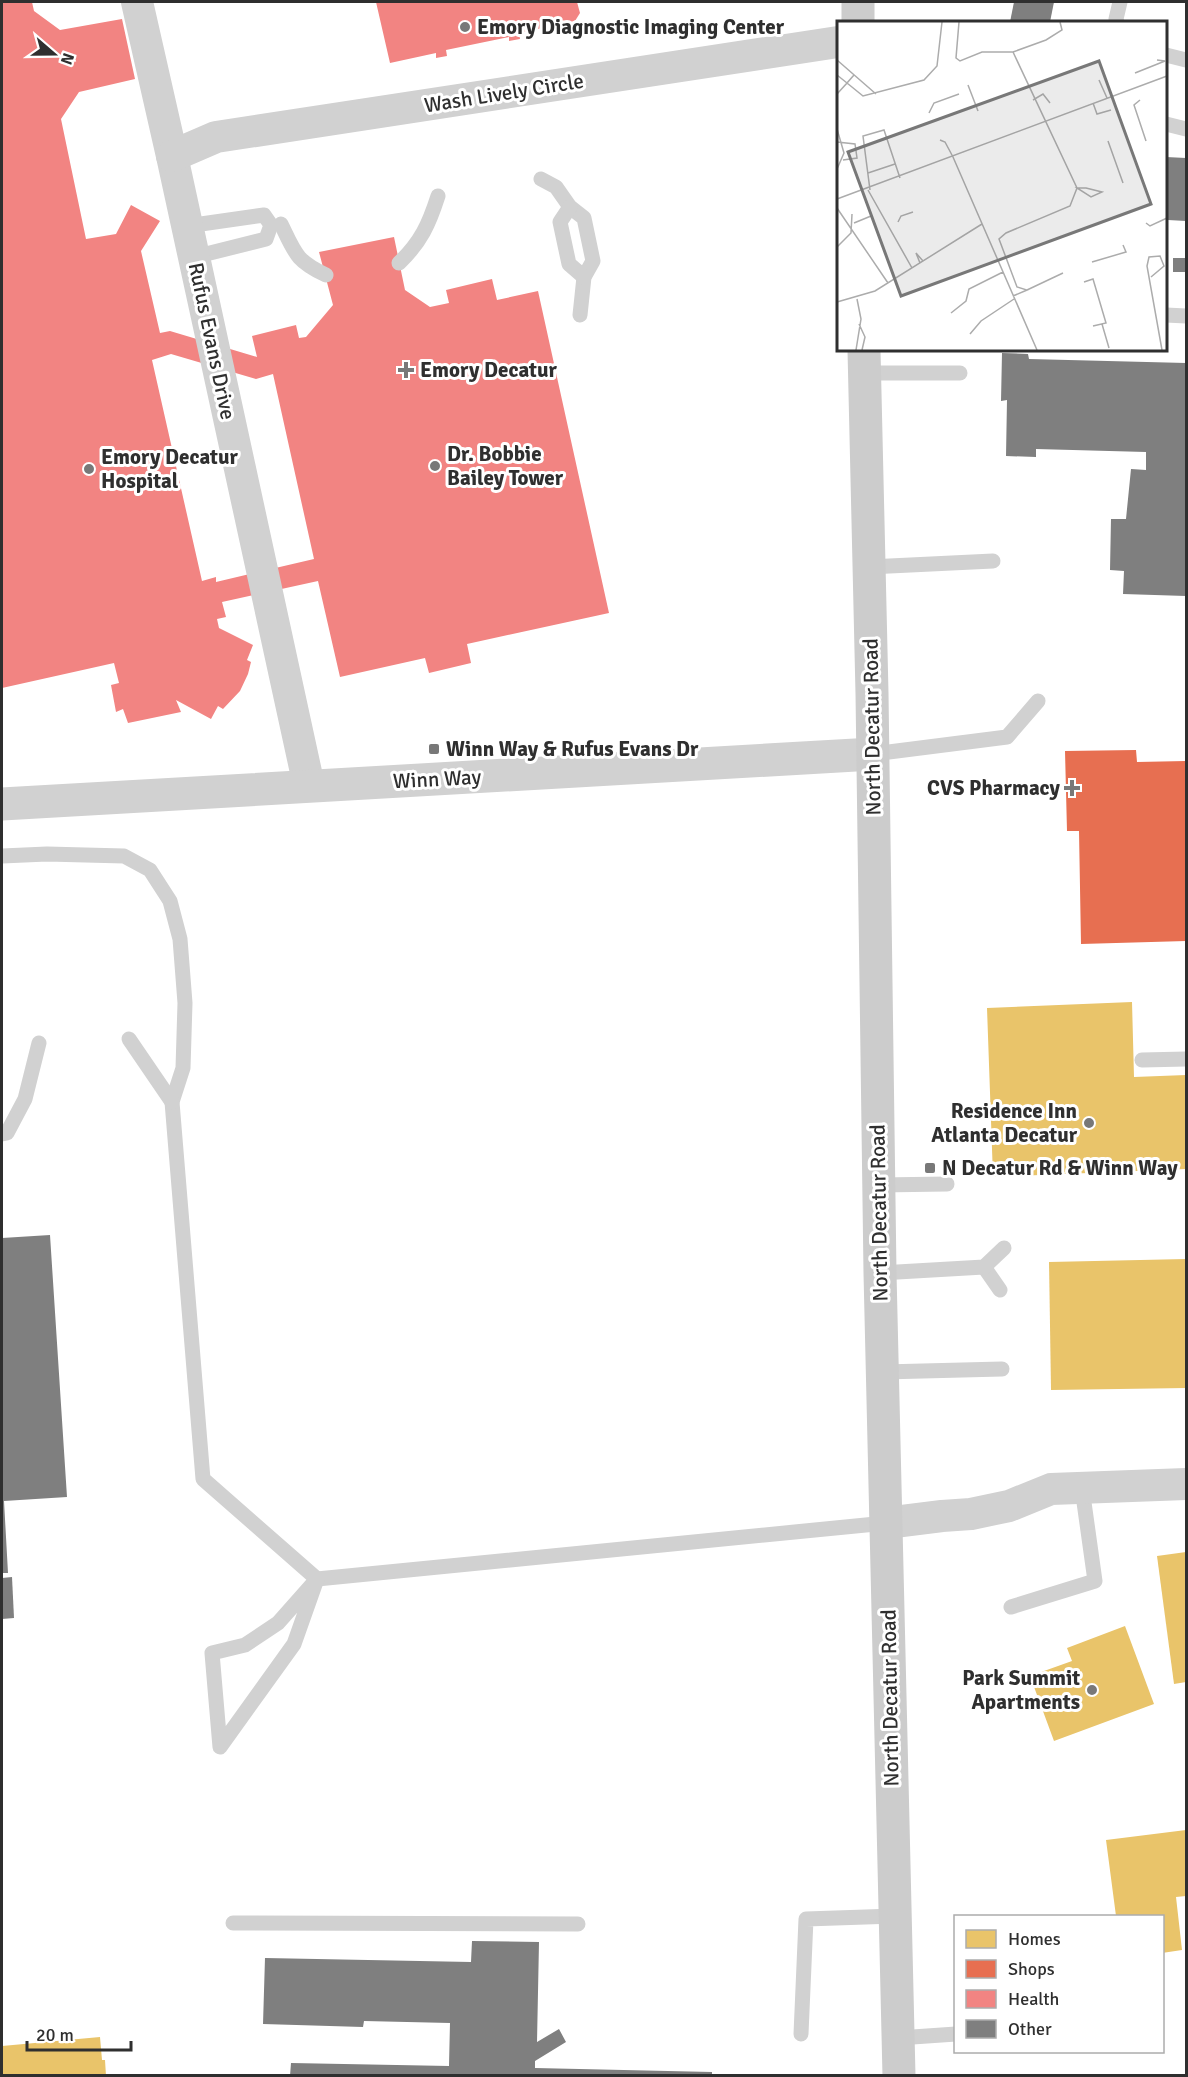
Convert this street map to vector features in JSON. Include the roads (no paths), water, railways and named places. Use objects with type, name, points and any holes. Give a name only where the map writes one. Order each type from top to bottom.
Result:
[{"type":"main road","points":[[858,2],[858,21]]},
{"type":"main road","name":"North Decatur Road","points":[[864,361],[873,754],[880,1273],[899,2076]]},
{"type":"street","name":"Rufus Evans Drive","points":[[137,2],[188,226],[309,786]]},
{"type":"street","name":"Wash Lively Circle","points":[[172,156],[216,136],[837,42]]},
{"type":"street","name":"Winn Way","points":[[2,804],[873,754]]},
{"type":"street","points":[[886,1523],[971,1514],[1009,1506],[1051,1489],[1186,1484]]},
{"type":"lane","points":[[1117,21],[1120,2]]},
{"type":"lane","points":[[1167,55],[1186,60]]},
{"type":"lane","points":[[1167,124],[1186,129]]},
{"type":"lane","points":[[541,179],[556,187],[570,207],[584,218],[593,261],[584,277],[580,315]]},
{"type":"lane","points":[[399,262],[414,249],[429,222],[438,196]]},
{"type":"lane","points":[[570,207],[560,222],[569,264],[584,277]]},
{"type":"lane","points":[[188,226],[264,215],[271,225],[266,239],[194,257]]},
{"type":"lane","points":[[281,224],[295,253],[306,266],[326,275]]},
{"type":"lane","points":[[1167,315],[1186,315]]},
{"type":"lane","points":[[864,361],[960,373]]},
{"type":"lane","points":[[869,567],[993,561]]},
{"type":"lane","points":[[873,754],[1007,737],[1038,701]]},
{"type":"lane","points":[[2,856],[47,854],[124,856],[150,870],[170,901],[180,939],[185,1003],[183,1068],[172,1102],[203,1479],[317,1579]]},
{"type":"lane","points":[[129,1039],[172,1102]]},
{"type":"lane","points":[[2,1134],[7,1133],[25,1099],[39,1043]]},
{"type":"lane","points":[[1142,1060],[1186,1059]]},
{"type":"lane","points":[[879,1185],[946,1184]]},
{"type":"lane","points":[[880,1273],[984,1267],[1004,1248]]},
{"type":"lane","points":[[984,1267],[1000,1290]]},
{"type":"lane","points":[[883,1372],[1002,1369]]},
{"type":"lane","points":[[1011,1607],[1095,1581],[1082,1488]]},
{"type":"lane","points":[[317,1579],[294,1644],[220,1748],[212,1653],[245,1645],[278,1623],[317,1579],[886,1523]]},
{"type":"lane","points":[[801,2034],[806,1919],[896,1916]]},
{"type":"lane","points":[[232,1923],[578,1924]]},
{"type":"lane","points":[[898,2038],[954,2034]]},
{"type":"place","name":"Emory Diagnostic Imaging Center","points":[[465,27]]},
{"type":"place","name":"Emory Decatur","points":[[406,370]]},
{"type":"place","name":"Dr. Bobbie Bailey Tower","points":[[435,466]]},
{"type":"place","name":"Emory Decatur Hospital","points":[[89,469]]},
{"type":"place","name":"Winn Way & Rufus Evans Dr","points":[[434,749]]},
{"type":"place","name":"CVS Pharmacy","points":[[1072,788]]},
{"type":"place","name":"Residence Inn Atlanta Decatur","points":[[1089,1123]]},
{"type":"place","name":"N Decatur Rd & Winn Way","points":[[930,1168]]},
{"type":"place","name":"Park Summit Apartments","points":[[1092,1690]]}]
